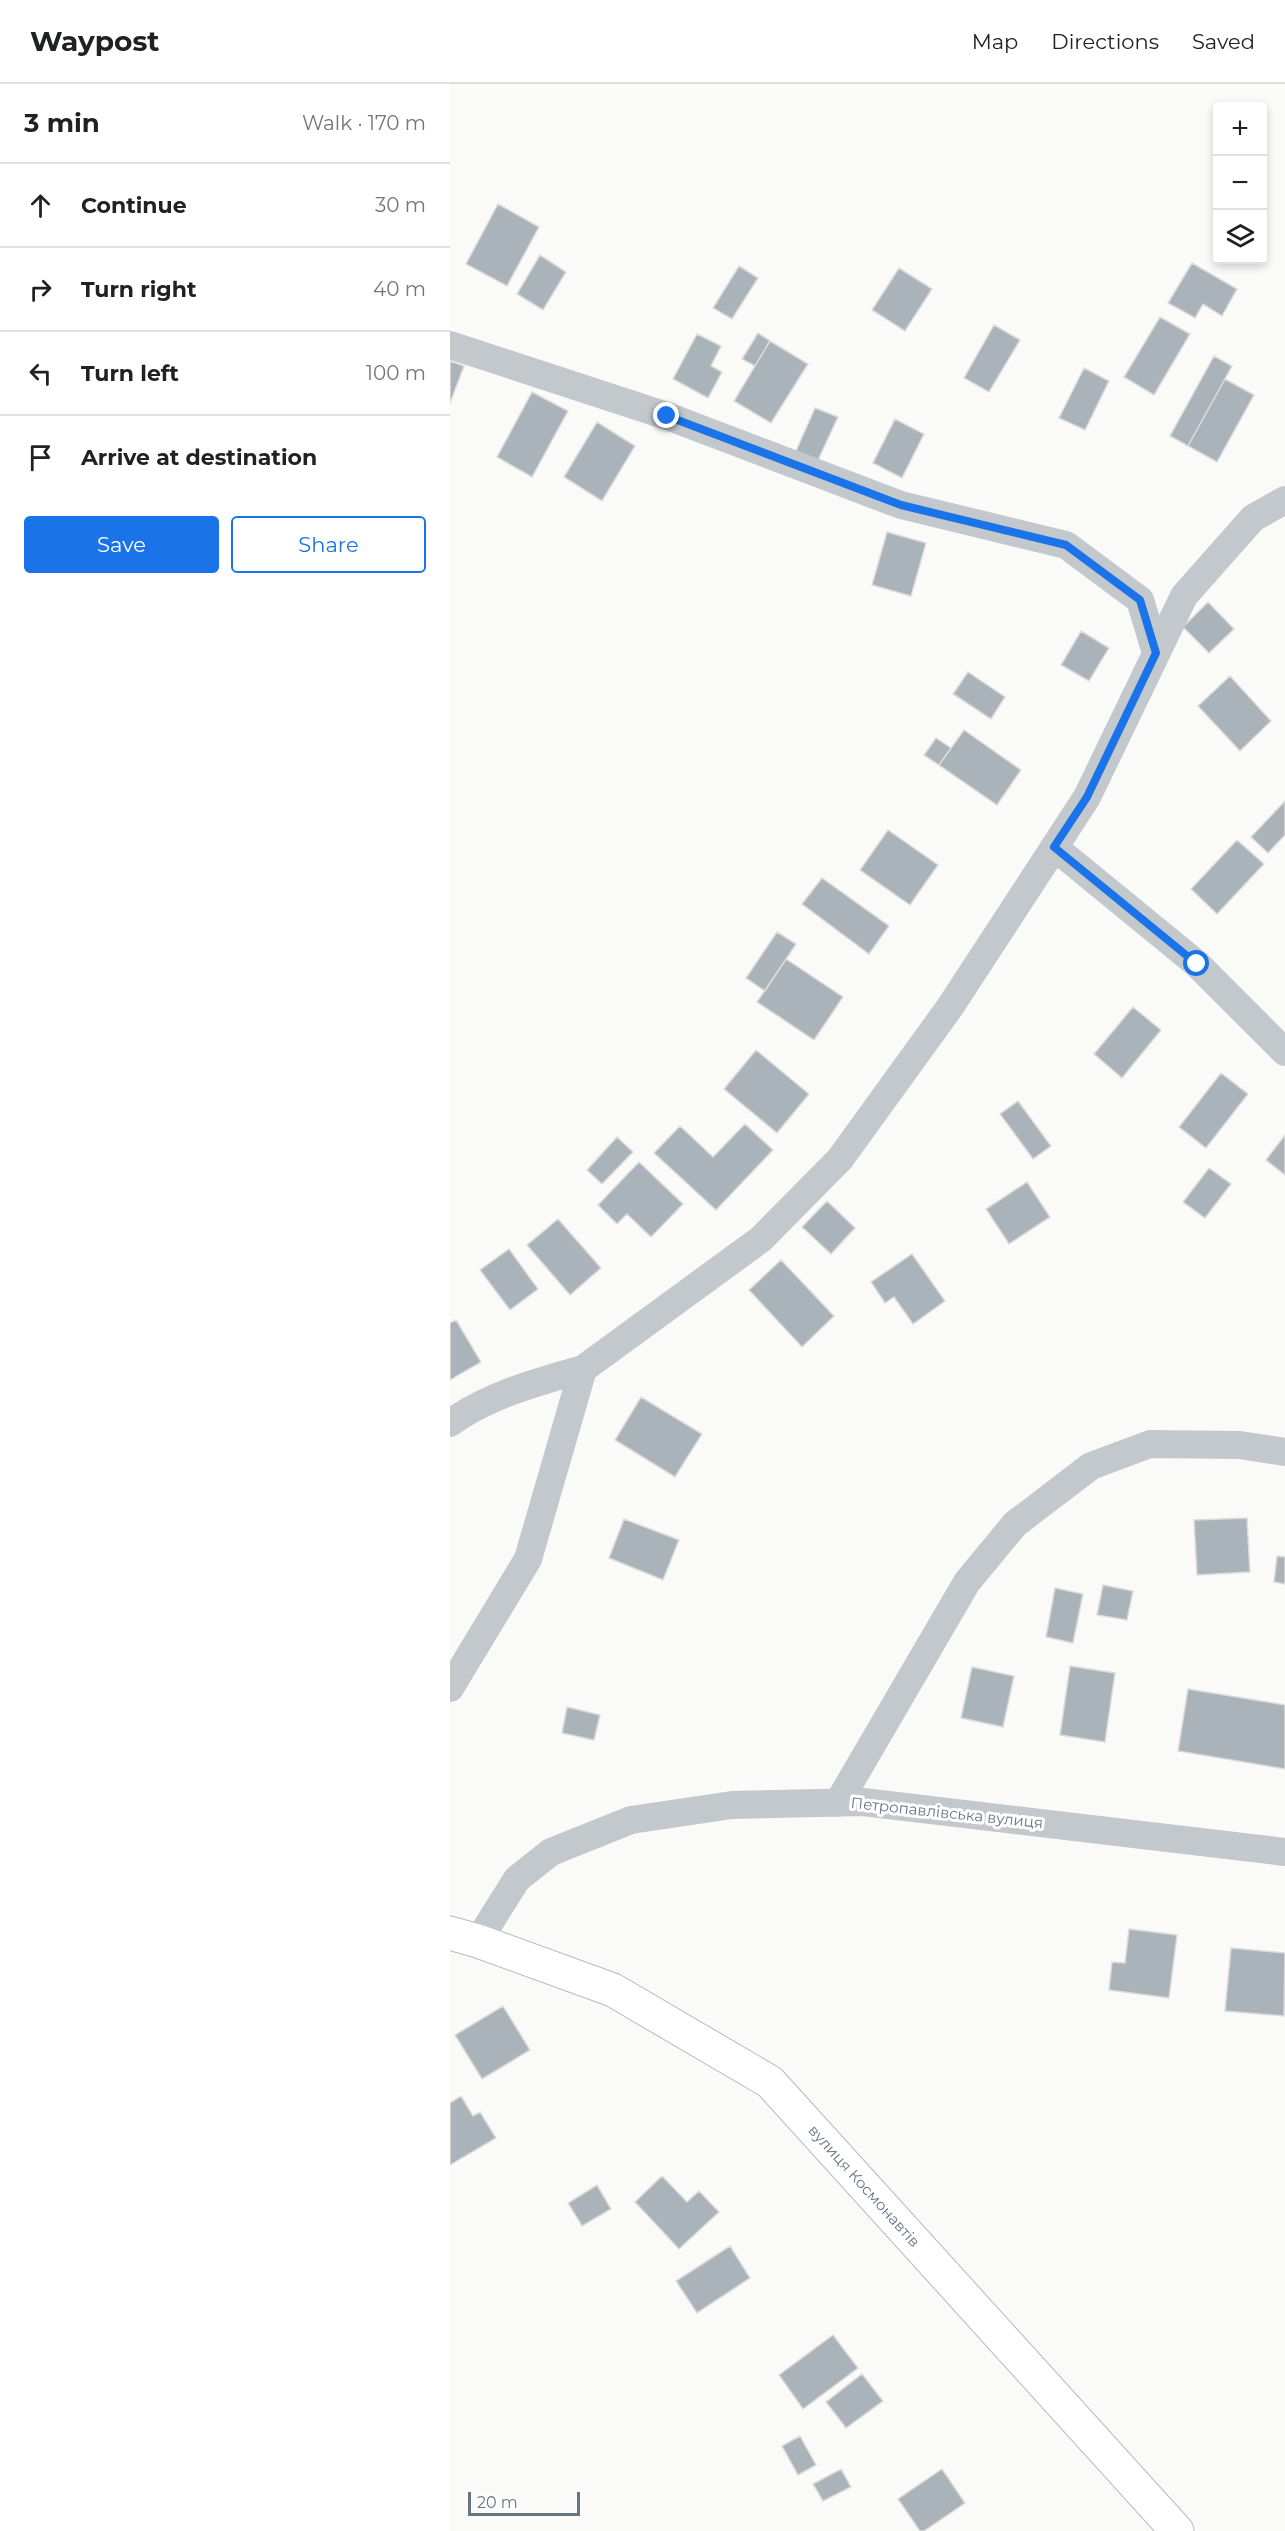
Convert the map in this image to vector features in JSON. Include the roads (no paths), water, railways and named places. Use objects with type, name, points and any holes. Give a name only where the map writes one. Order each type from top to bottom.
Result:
[{"type":"street","points":[[450,345],[667,416],[901,505],[1066,545],[1140,600],[1156,653]]},
{"type":"street","points":[[450,1423],[466,1412],[528,1384],[583,1369],[761,1239],[840,1159],[950,1007],[1087,797],[1184,596],[1253,518],[1285,500]]},
{"type":"street","points":[[1054,847],[1197,964],[1285,1052]]},
{"type":"street","points":[[450,1688],[528,1559],[583,1369]]},
{"type":"street","points":[[838,1803],[967,1582],[1015,1524],[1091,1466],[1150,1444],[1240,1445],[1285,1452]]},
{"type":"street","name":"Петропавлівська вулиця","points":[[464,1937],[517,1879],[551,1852],[631,1820],[732,1805],[863,1802],[1285,1852]]},
{"type":"street","name":"вулиця Космонавтів","points":[[464,1937],[613,1990],[770,2082],[1177,2531]]}]
